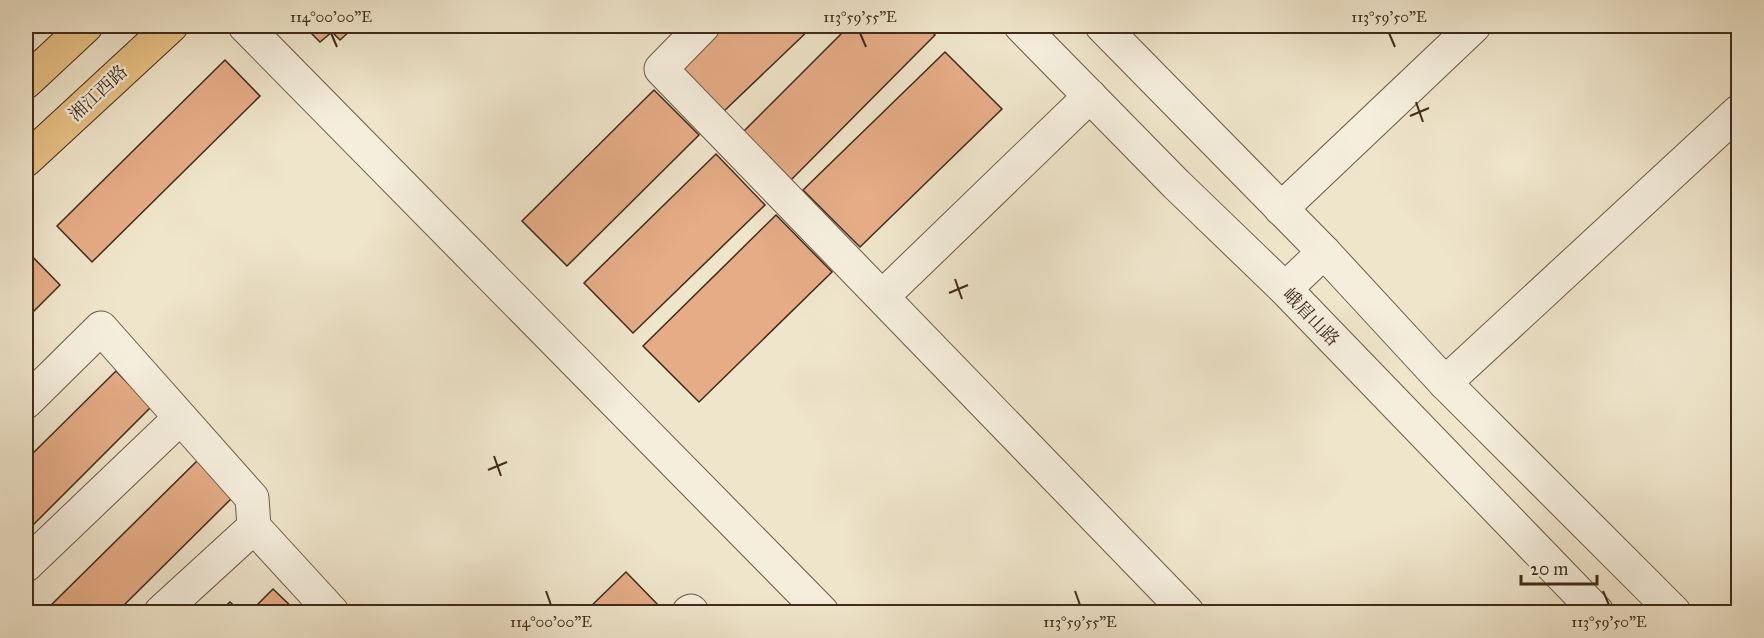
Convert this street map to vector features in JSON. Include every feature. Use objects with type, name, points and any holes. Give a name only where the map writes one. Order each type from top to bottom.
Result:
[{"type":"main road","points":[[26,82],[86,26]]},
{"type":"main road","name":"湘江西路","points":[[26,160],[171,26]]},
{"type":"street","points":[[245,26],[822,612]]},
{"type":"street","points":[[703,26],[661,69],[1187,612]]},
{"type":"street","name":"峨眉山路","points":[[1021,26],[1176,184],[1285,289],[1597,612]]},
{"type":"street","points":[[1102,26],[1324,252],[1444,383],[1674,612]]},
{"type":"street","points":[[1281,209],[1474,26]]},
{"type":"street","points":[[882,296],[1090,96]]},
{"type":"street","points":[[1444,383],[1738,112]]},
{"type":"street","points":[[1285,289],[1324,252]]},
{"type":"street","points":[[26,402],[100,328],[252,498],[254,527],[328,611]]},
{"type":"street","points":[[26,565],[180,418]]},
{"type":"street","points":[[161,612],[254,527]]},
{"type":"building","points":[[304,26],[347,26],[351,30],[340,40],[332,32],[320,42]]},
{"type":"building","points":[[720,26],[813,26],[722,113],[677,66]]},
{"type":"building","points":[[849,26],[926,26],[935,35],[790,181],[742,133]]},
{"type":"building","points":[[945,52],[1002,109],[860,247],[803,190]]},
{"type":"building","points":[[225,60],[260,96],[92,262],[57,226]]},
{"type":"building","points":[[654,90],[699,135],[567,266],[522,221]]},
{"type":"building","points":[[716,154],[765,205],[633,333],[584,283]]},
{"type":"building","points":[[776,215],[832,272],[699,402],[643,346]]},
{"type":"building","points":[[26,250],[60,285],[26,319]]},
{"type":"building","points":[[116,371],[151,407],[26,532],[26,460]]},
{"type":"building","points":[[199,459],[235,495],[117,612],[44,612]]},
{"type":"building","points":[[626,572],[659,606],[653,612],[585,612]]},
{"type":"building","points":[[273,589],[297,612],[250,612]]},
{"type":"building","points":[[230,602],[241,612],[219,612]]}]
